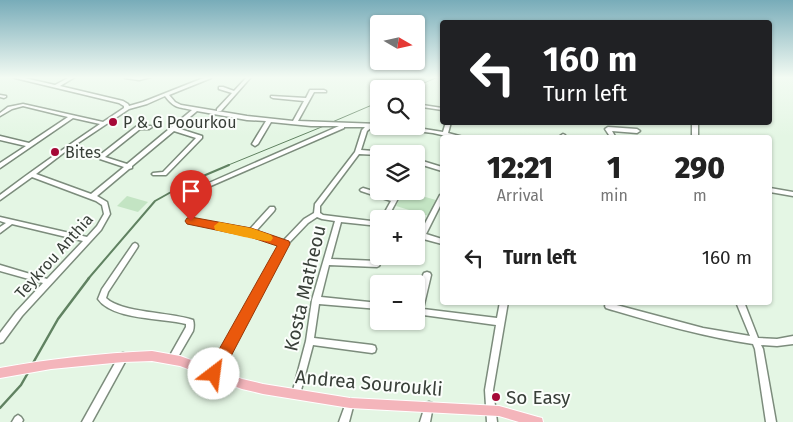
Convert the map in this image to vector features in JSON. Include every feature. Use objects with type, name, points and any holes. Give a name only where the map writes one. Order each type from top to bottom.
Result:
[{"type":"main road","name":"Andrea Souroukli","points":[[5,372],[51,364],[143,356],[172,359],[242,384],[296,394],[350,403],[429,406],[491,416],[507,412],[538,422]]},
{"type":"street","points":[[99,97],[124,103],[127,108]]},
{"type":"street","points":[[0,198],[30,174],[103,123],[127,108],[158,97]]},
{"type":"street","points":[[168,97],[176,105],[196,110],[311,124],[370,126]]},
{"type":"street","points":[[219,110],[232,97]]},
{"type":"street","points":[[273,97],[307,100]]},
{"type":"street","points":[[295,122],[309,97]]},
{"type":"street","points":[[0,115],[15,106],[26,105],[103,123]]},
{"type":"street","points":[[425,106],[440,109]]},
{"type":"street","points":[[93,196],[196,110]]},
{"type":"street","points":[[0,166],[72,116]]},
{"type":"street","points":[[255,144],[269,120]]},
{"type":"street","points":[[178,196],[204,187],[344,125]]},
{"type":"street","points":[[445,133],[448,125]]},
{"type":"street","points":[[317,214],[316,206],[358,152],[365,130],[370,126]]},
{"type":"street","points":[[130,167],[102,158],[102,156],[138,127],[149,127]]},
{"type":"street","points":[[612,135],[608,128],[637,131]]},
{"type":"street","points":[[155,174],[164,174],[200,137],[174,129]]},
{"type":"street","points":[[425,130],[453,135]]},
{"type":"street","points":[[0,138],[30,145]]},
{"type":"street","points":[[358,152],[370,153]]},
{"type":"street","points":[[425,164],[440,168]]},
{"type":"street","name":"Teykrou Anthia","points":[[0,339],[12,322],[102,225],[107,214],[105,204],[93,196],[30,174]]},
{"type":"street","points":[[363,190],[370,192]]},
{"type":"street","points":[[772,190],[793,194]]},
{"type":"street","points":[[389,210],[394,200]]},
{"type":"street","points":[[425,224],[440,200]]},
{"type":"street","points":[[251,232],[272,209]]},
{"type":"street","points":[[317,214],[322,217],[370,223]]},
{"type":"street","points":[[214,374],[284,244],[306,221],[317,214]]},
{"type":"street","points":[[0,219],[88,240]]},
{"type":"street","name":"Kosta Matheou","points":[[296,394],[310,341],[316,300],[339,219]]},
{"type":"street","points":[[191,221],[251,232],[284,244]]},
{"type":"street","points":[[0,231],[11,222]]},
{"type":"street","points":[[425,236],[440,240]]},
{"type":"street","points":[[135,246],[105,291],[102,299],[107,305],[124,310],[190,322],[190,328],[172,359]]},
{"type":"street","points":[[327,262],[370,264]]},
{"type":"street","points":[[0,268],[49,282]]},
{"type":"street","points":[[425,283],[427,275]]},
{"type":"street","points":[[316,300],[370,305]]},
{"type":"street","points":[[491,416],[489,390],[504,305]]},
{"type":"street","points":[[741,305],[756,342],[772,422]]},
{"type":"street","points":[[610,306],[680,325],[756,342],[784,342],[793,340]]},
{"type":"street","points":[[425,312],[501,322]]},
{"type":"street","points":[[310,341],[372,349]]},
{"type":"street","points":[[86,422],[123,357]]},
{"type":"street","points":[[344,422],[350,403]]},
{"type":"street","points":[[425,422],[429,406]]},
{"type":"green space","points":[[127,196],[148,202],[138,212],[117,206]]},
{"type":"green space","points":[[425,197],[436,200],[429,216],[425,215],[425,210],[409,210],[396,206],[399,200],[425,200]]},
{"type":"waterway","points":[[330,123],[370,106]]},
{"type":"waterway","points":[[226,166],[324,126]]},
{"type":"waterway","points":[[88,279],[155,201],[189,182],[229,165]]},
{"type":"waterway","points":[[33,363],[58,319],[89,278]]},
{"type":"waterway","points":[[0,408],[21,385],[29,371]]},
{"type":"slow traffic","points":[[219,226],[251,232],[267,238]]},
{"type":"place","name":"P & G Poourkou","points":[[113,122]]},
{"type":"place","name":"Bites","points":[[55,152]]},
{"type":"place","name":"So Easy","points":[[496,397]]},
{"type":"route","points":[[191,221],[251,232],[284,244],[214,374]]}]
